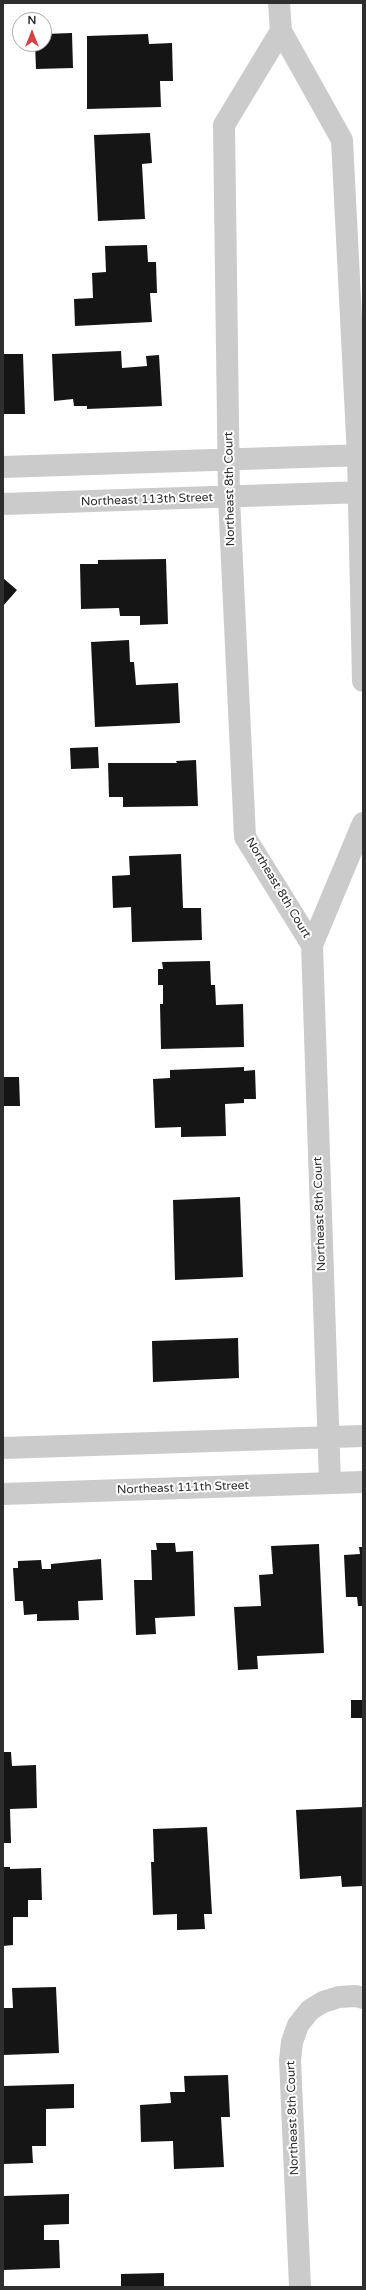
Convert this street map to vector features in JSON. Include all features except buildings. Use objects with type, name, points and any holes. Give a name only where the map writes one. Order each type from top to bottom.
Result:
[{"type":"street","points":[[279,3],[281,31],[342,140],[360,456],[363,681]]},
{"type":"street","name":"Northeast 8th Court","points":[[281,31],[224,125],[230,458],[229,498],[245,837],[312,945]]},
{"type":"street","points":[[3,467],[230,458],[360,456]]},
{"type":"street","name":"Northeast 113th Street","points":[[3,504],[229,498],[361,492]]},
{"type":"street","name":"Northeast 8th Court","points":[[330,1483],[312,945],[363,823]]},
{"type":"street","points":[[3,1448],[363,1436]]},
{"type":"street","name":"Northeast 111th Street","points":[[3,1494],[363,1482]]},
{"type":"street","name":"Northeast 8th Court","points":[[300,2287],[290,2060],[292,2042],[298,2025],[310,2010],[323,2002],[339,1997],[356,1996],[363,1998]]}]
